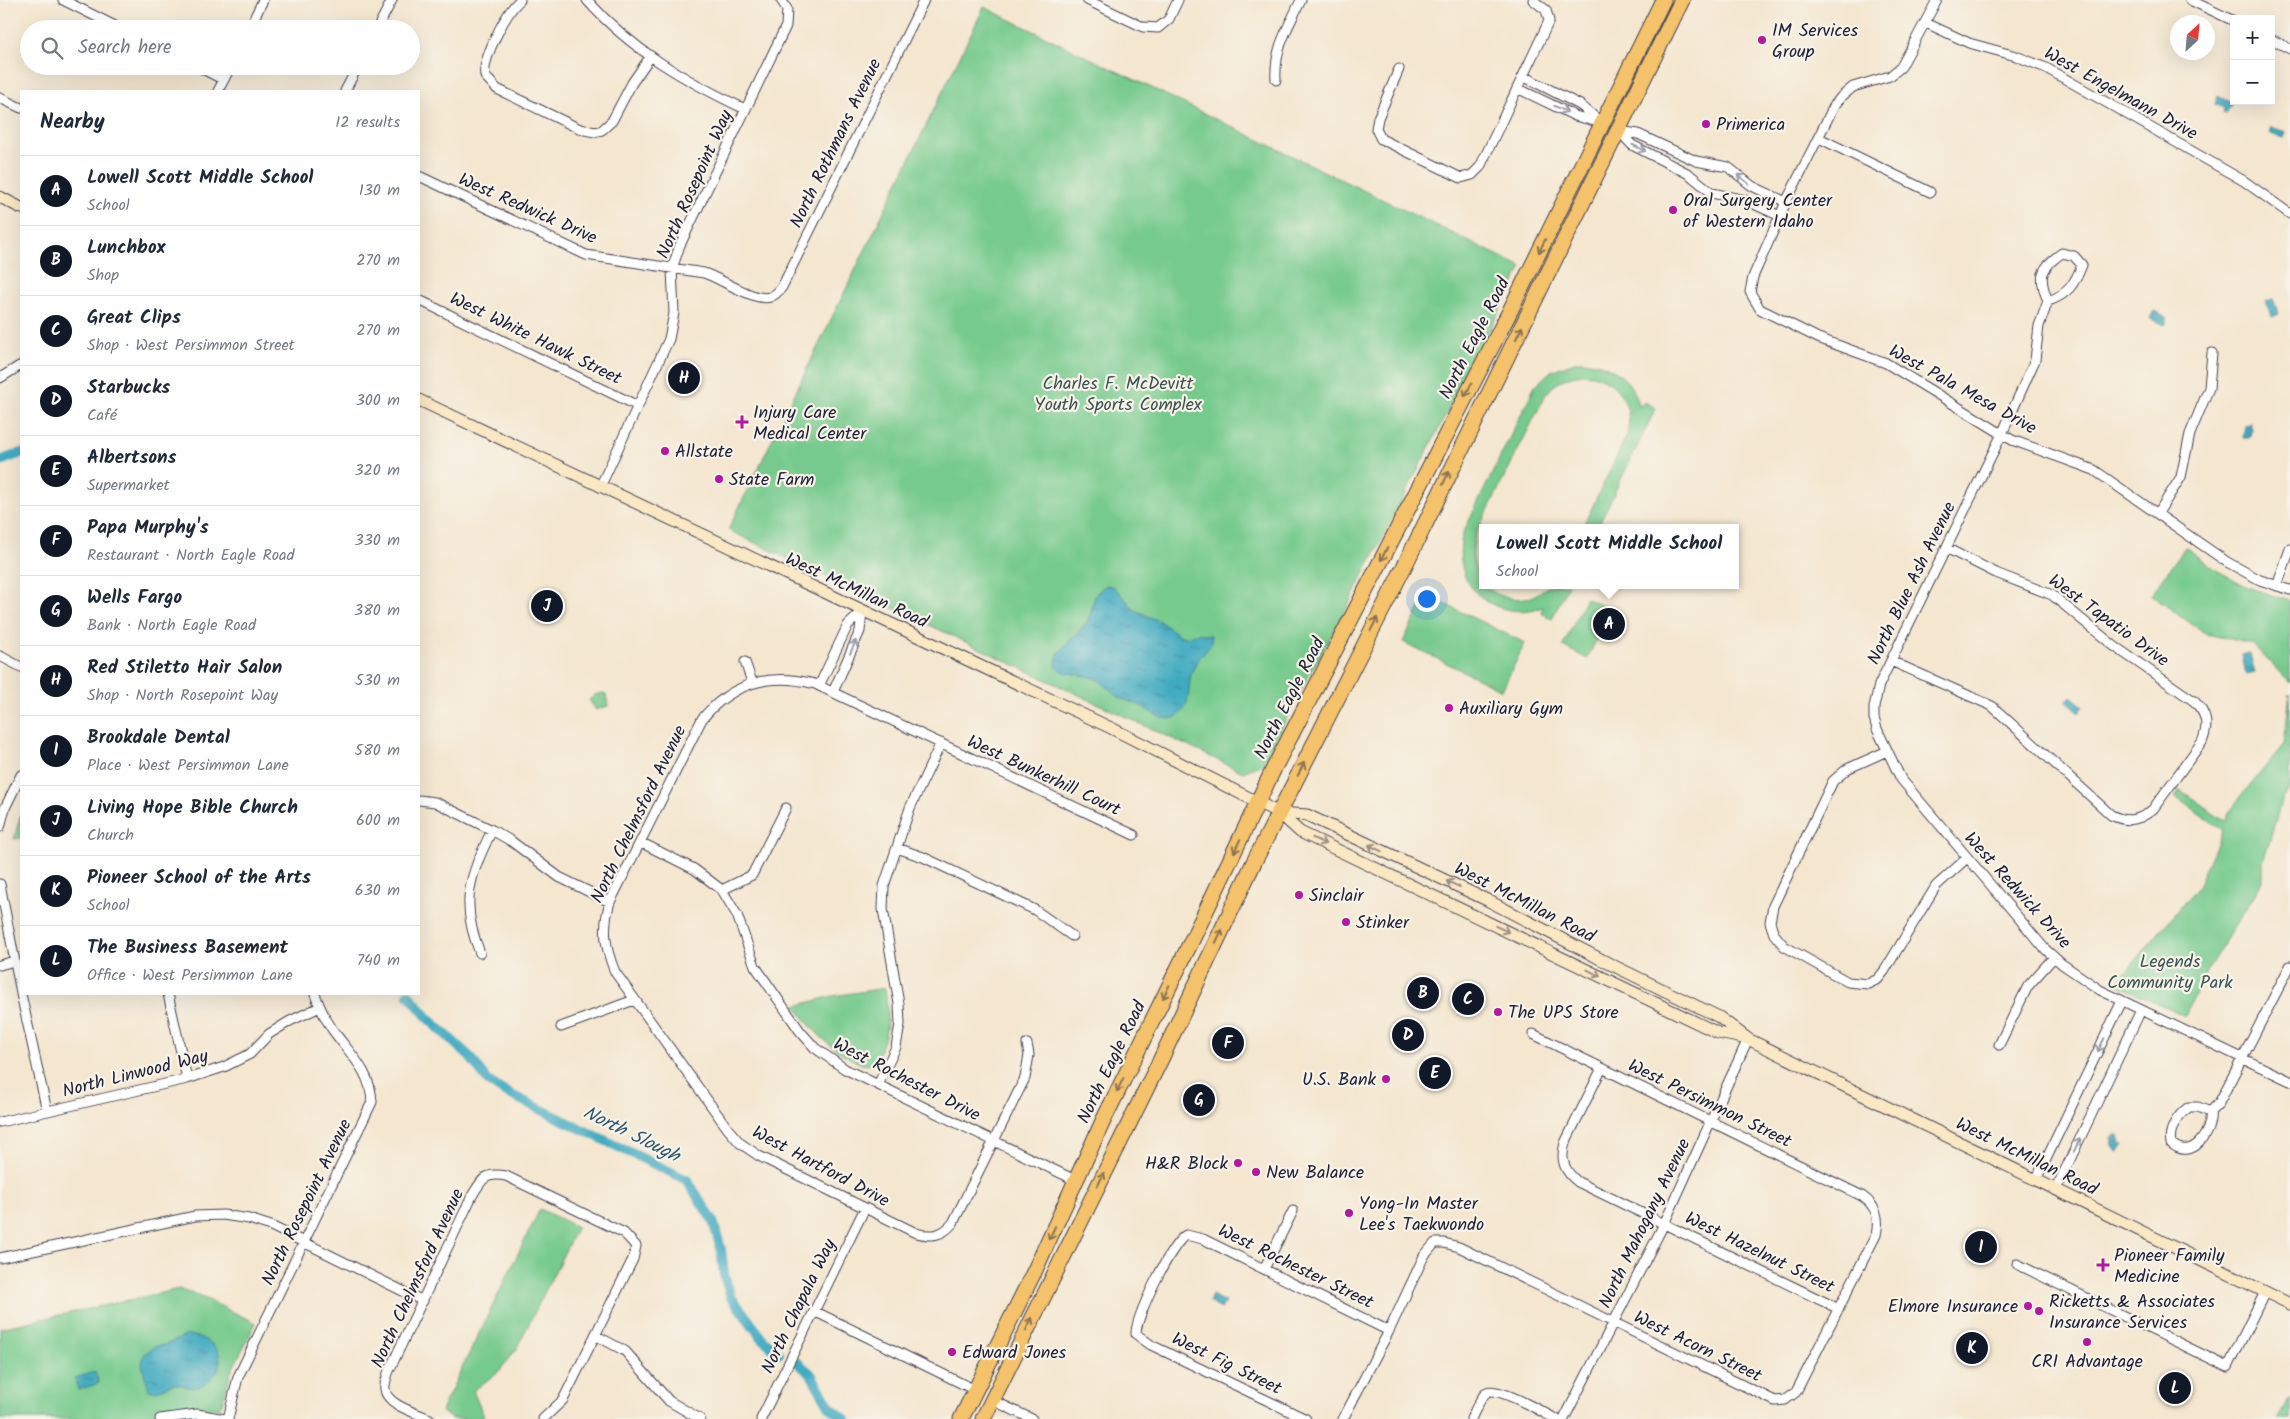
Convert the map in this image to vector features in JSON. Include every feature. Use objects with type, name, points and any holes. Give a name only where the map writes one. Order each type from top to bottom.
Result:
[{"type":"highway","name":"North Eagle Road","points":[[961,1419],[1258,802],[1508,315],[1664,0]]},
{"type":"highway","points":[[1619,131],[1615,126],[1618,111],[1670,0]]},
{"type":"highway","points":[[983,1419],[1682,0]]},
{"type":"highway","points":[[1561,248],[1558,244],[1559,234],[1603,145],[1605,134],[1602,123]]},
{"type":"highway","points":[[992,1356],[995,1368],[990,1389],[992,1400]]},
{"type":"highway","points":[[975,1390],[978,1402],[975,1419]]},
{"type":"main road","points":[[0,197],[20,207]]},
{"type":"main road","name":"West McMillan Road","points":[[420,400],[862,612],[1111,728],[1280,813],[1300,832],[1712,1030],[1748,1040],[2290,1304]]},
{"type":"main road","name":"West McMillan Road","points":[[1280,813],[1307,815],[1487,900],[1719,1017],[1748,1040]]},
{"type":"main road","points":[[1643,980],[1647,990],[1693,1014],[1712,1030]]},
{"type":"street","points":[[63,0],[103,20]]},
{"type":"street","points":[[253,20],[263,0]]},
{"type":"street","points":[[382,20],[392,0]]},
{"type":"street","points":[[520,0],[510,9],[486,61],[485,76],[497,90],[580,129],[589,132],[602,130],[612,121],[632,83],[650,57]]},
{"type":"street","points":[[587,0],[612,26],[650,57],[695,86],[745,109]]},
{"type":"street","name":"North Rosepoint Way","points":[[600,487],[671,333],[674,313],[672,269],[680,245],[786,26],[787,9],[781,0]]},
{"type":"street","name":"North Rothmans Avenue","points":[[770,297],[782,287],[924,0]]},
{"type":"street","points":[[1087,0],[1143,27],[1158,28],[1169,19],[1178,0]]},
{"type":"street","points":[[1276,80],[1275,65],[1278,49],[1301,0]]},
{"type":"street","points":[[1619,131],[1632,145],[1689,174],[1712,194],[1745,200],[1780,216],[1841,97],[1853,87],[1890,76],[1901,67],[1937,0]]},
{"type":"street","points":[[2190,0],[2230,19]]},
{"type":"street","points":[[1399,69],[1378,118],[1376,129],[1381,140],[1461,178],[1472,175],[1480,166],[1549,21],[1546,10],[1535,1]]},
{"type":"street","name":"West Engelmann Drive","points":[[1926,23],[1969,44],[2016,56],[2046,68],[2244,181],[2290,214]]},
{"type":"street","points":[[2275,41],[2290,49]]},
{"type":"street","points":[[214,75],[224,80]]},
{"type":"street","points":[[219,90],[226,75]]},
{"type":"street","points":[[346,90],[353,75]]},
{"type":"street","points":[[1523,76],[1580,105],[1602,123]]},
{"type":"street","points":[[1517,88],[1575,116],[1602,123]]},
{"type":"street","points":[[0,98],[20,108]]},
{"type":"street","points":[[1619,131],[1638,134],[1696,161],[1728,167],[1752,186],[1786,202]]},
{"type":"street","points":[[1819,138],[1930,192]]},
{"type":"street","name":"West Redwick Drive","points":[[421,177],[586,255],[711,275],[758,297],[770,297]]},
{"type":"street","name":"West Pala Mesa Drive","points":[[1780,216],[1752,277],[1750,292],[1760,308],[1818,338],[1886,363],[2002,434],[2024,445],[2094,470],[2227,562],[2277,586],[2290,590]]},
{"type":"street","points":[[2062,253],[2074,256],[2082,265],[2076,281],[2066,294],[2048,301],[2041,277],[2045,269],[2062,253]]},
{"type":"street","name":"West White Hawk Street","points":[[420,300],[638,406]]},
{"type":"street","name":"North Blue Ash Avenue","points":[[1887,750],[1877,729],[1874,707],[1879,685],[2002,434],[2036,360],[2039,326],[2048,301]]},
{"type":"street","points":[[2158,514],[2181,477],[2190,434],[2209,388],[2212,353]]},
{"type":"street","points":[[0,378],[20,366]]},
{"type":"street","name":"West Tapatio Drive","points":[[1891,661],[1954,691],[1992,706],[2111,815],[2122,820],[2144,817],[2153,809],[2202,742],[2206,731],[2206,720],[2202,709],[2194,701],[2114,646],[2052,595],[1996,573],[1946,548]]},
{"type":"street","points":[[2277,586],[2290,549]]},
{"type":"street","points":[[818,686],[848,625],[862,612]]},
{"type":"street","points":[[833,692],[860,631],[862,612]]},
{"type":"street","points":[[0,656],[20,666]]},
{"type":"street","points":[[745,662],[752,682]]},
{"type":"street","name":"West Bunkerhill Court","points":[[752,682],[770,679],[793,679],[833,692],[1134,835]]},
{"type":"street","name":"North Chelmsford Avenue","points":[[634,1000],[615,972],[607,952],[605,926],[610,902],[702,719],[726,696],[752,682]]},
{"type":"street","points":[[878,1085],[896,1047],[900,1024],[899,1004],[883,909],[884,886],[910,808],[941,743]]},
{"type":"street","points":[[1887,750],[1847,769],[1833,781],[1773,906],[1770,922],[1774,934],[1784,946],[1848,982],[1868,984],[1878,979],[1886,970],[1936,886],[1967,858]]},
{"type":"street","name":"West Redwick Drive","points":[[1887,750],[1900,779],[2054,957],[2081,978],[2122,1001],[2290,1081]]},
{"type":"street","points":[[0,827],[5,808],[20,777]]},
{"type":"street","points":[[420,800],[435,802],[492,830],[511,841],[559,877],[610,902]]},
{"type":"street","points":[[722,890],[752,875],[786,808]]},
{"type":"street","points":[[480,952],[472,933],[469,885],[475,864],[492,830]]},
{"type":"street","name":"West Rochester Drive","points":[[640,842],[704,875],[722,890],[738,915],[755,966],[800,1031],[825,1056],[845,1069],[1077,1181]]},
{"type":"street","points":[[897,848],[922,857],[1035,910],[1072,936]]},
{"type":"street","points":[[0,884],[20,989]]},
{"type":"street","points":[[1999,1045],[2028,986],[2054,957]]},
{"type":"street","points":[[0,965],[14,962]]},
{"type":"street","points":[[2210,1112],[2219,1103],[2290,966]]},
{"type":"street","points":[[21,995],[46,1111]]},
{"type":"street","points":[[168,995],[187,1080]]},
{"type":"street","name":"North Rosepoint Avenue","points":[[226,1419],[238,1377],[372,1102],[368,1079],[363,1068],[331,1027],[315,995]]},
{"type":"street","points":[[561,1027],[634,1000]]},
{"type":"street","name":"West Hartford Drive","points":[[634,1000],[740,1143],[759,1156],[916,1233],[926,1236],[940,1235],[953,1224],[994,1142]]},
{"type":"street","points":[[2036,1180],[2122,1001]]},
{"type":"street","name":"North Linwood Way","points":[[0,1122],[187,1080],[224,1067],[250,1054],[269,1034],[290,1021],[320,1007]]},
{"type":"street","points":[[2056,1190],[2141,1010]]},
{"type":"street","name":"West Persimmon Street","points":[[1533,1034],[1862,1196],[1871,1203],[1877,1213],[1878,1224],[1876,1234],[1839,1309]]},
{"type":"street","name":"North Mahogany Avenue","points":[[1564,1419],[1664,1224],[1748,1040]]},
{"type":"street","points":[[994,1142],[1025,1078],[1029,1055],[1027,1044]]},
{"type":"street","name":"West Hazelnut Street","points":[[1602,1068],[1565,1143],[1562,1154],[1563,1165],[1569,1175],[1578,1182],[1839,1309]]},
{"type":"street","points":[[2189,1107],[2198,1107],[2210,1112],[2211,1119],[2208,1128],[2190,1150],[2183,1151],[2171,1143],[2171,1130],[2189,1107]]},
{"type":"street","name":"North Chelmsford Avenue","points":[[430,1419],[396,1403],[387,1396],[384,1388],[388,1373],[472,1196],[486,1176],[494,1173],[506,1176],[624,1233],[636,1246],[633,1259],[596,1335]]},
{"type":"street","name":"North Chapala Way","points":[[760,1419],[865,1208]]},
{"type":"street","points":[[1264,1269],[1293,1211]]},
{"type":"street","points":[[0,1258],[195,1216],[223,1215],[249,1219],[271,1226],[423,1301]]},
{"type":"street","name":"West Rochester Street","points":[[1136,1334],[1138,1320],[1171,1251],[1179,1240],[1186,1235],[1203,1239],[1389,1331]]},
{"type":"street","name":"West Acorn Street","points":[[1389,1331],[1424,1256],[1435,1243],[1444,1242],[1459,1247],[1774,1401],[1785,1400],[1796,1392],[1802,1384],[1839,1309]]},
{"type":"street","points":[[2017,1264],[2228,1367],[2264,1292]]},
{"type":"street","points":[[814,1311],[975,1390]]},
{"type":"street","points":[[1343,1419],[1389,1331]]},
{"type":"street","name":"West Fig Street","points":[[1136,1334],[1151,1345],[1306,1419]]},
{"type":"street","points":[[543,1419],[563,1400],[596,1335],[625,1351],[668,1401],[700,1419]]},
{"type":"street","points":[[1471,1419],[1488,1392],[1504,1393],[1556,1419]]},
{"type":"street","points":[[992,1400],[1032,1419]]},
{"type":"street","points":[[160,1419],[197,1414],[226,1419]]},
{"type":"green space","name":"Charles F. McDevitt Youth Sports Complex","points":[[984,7],[1522,267],[1344,613],[1304,684],[1263,764],[1243,772],[728,530]]},
{"type":"green space","points":[[1577,361],[1599,364],[1625,379],[1636,396],[1640,407],[1644,402],[1656,408],[1599,524],[1584,524],[1627,435],[1628,417],[1624,401],[1616,388],[1604,379],[1590,375],[1575,375],[1560,382],[1546,394],[1481,524],[1479,524],[1473,547],[1473,560],[1479,576],[1479,589],[1489,589],[1500,595],[1512,598],[1526,598],[1544,589],[1566,589],[1552,619],[1541,613],[1543,607],[1525,611],[1507,610],[1479,596],[1469,583],[1463,569],[1460,552],[1463,533],[1535,386],[1551,371]]},
{"type":"green space","points":[[2185,547],[2218,571],[2248,587],[2290,601],[2290,683],[2252,644],[2206,634],[2151,595]]},
{"type":"green space","points":[[1426,595],[1525,643],[1502,690],[1403,642]]},
{"type":"green space","points":[[1586,598],[1611,610],[1587,659],[1563,646]]},
{"type":"green space","name":"Legends Community Park","points":[[2290,693],[2290,789],[2282,799],[2263,862],[2263,881],[2209,967],[2185,1016],[2116,984],[2198,886],[2223,830],[2175,797],[2180,790],[2226,821],[2231,809],[2284,744]]},
{"type":"green space","points":[[606,694],[608,706],[596,710],[589,700],[594,695]]},
{"type":"green space","points":[[20,816],[20,838],[14,839]]},
{"type":"green space","points":[[885,988],[887,1018],[885,1036],[873,1063],[863,1065],[841,1053],[824,1040],[795,1006],[833,996]]},
{"type":"green space","points":[[540,1209],[577,1227],[516,1350],[499,1371],[473,1391],[485,1419],[452,1419],[441,1411]]},
{"type":"green space","points":[[179,1289],[202,1297],[256,1323],[231,1372],[222,1404],[219,1408],[182,1408],[138,1419],[0,1419],[0,1328]]},
{"type":"green space","points":[[2290,1398],[2290,1419],[2279,1419]]},
{"type":"water","points":[[2218,96],[2230,102],[2231,105],[2226,114],[2223,113],[2224,108],[2215,104]]},
{"type":"water","points":[[2271,127],[2286,132],[2284,138],[2269,133]]},
{"type":"water","points":[[2273,299],[2279,314],[2272,317],[2266,301]]},
{"type":"water","points":[[2154,311],[2168,318],[2165,325],[2150,318]]},
{"type":"water","points":[[2250,423],[2252,429],[2249,438],[2243,438],[2245,426]]},
{"type":"water","points":[[1107,585],[1114,587],[1135,610],[1159,621],[1181,636],[1186,637],[1198,633],[1211,635],[1212,643],[1194,667],[1190,679],[1187,704],[1180,714],[1174,718],[1169,719],[1158,716],[1139,705],[1117,696],[1097,679],[1067,673],[1056,665],[1056,660],[1062,649],[1086,623],[1097,593]]},
{"type":"water","points":[[2250,654],[2255,673],[2246,675],[2242,655]]},
{"type":"water","points":[[2071,696],[2083,706],[2079,712],[2066,701]]},
{"type":"water","points":[[2118,1136],[2120,1144],[2124,1145],[2118,1153],[2114,1148],[2111,1138]]},
{"type":"water","points":[[1212,1295],[1225,1302],[1221,1309],[1209,1302]]},
{"type":"water","points":[[188,1335],[203,1339],[214,1346],[220,1358],[216,1373],[208,1382],[198,1387],[192,1388],[175,1384],[156,1391],[149,1390],[142,1365],[144,1354],[154,1347]]},
{"type":"water","points":[[95,1372],[99,1383],[78,1390],[75,1378]]},
{"type":"waterway","name":"North Slough","points":[[0,461],[20,453]]},
{"type":"waterway","name":"North Slough","points":[[409,995],[430,1020],[470,1057],[488,1081],[503,1091],[687,1180],[713,1221],[721,1249],[724,1275],[731,1297],[763,1339],[779,1353]]},
{"type":"waterway","name":"North Slough","points":[[798,1363],[811,1374],[830,1407],[845,1419]]},
{"type":"place","name":"IM Services Group","points":[[1762,40]]},
{"type":"place","name":"Primerica","points":[[1706,124]]},
{"type":"place","name":"Oral Surgery Center of Western Idaho","points":[[1673,210]]},
{"type":"place","name":"Red Stiletto Hair Salon","points":[[684,378]]},
{"type":"place","name":"Injury Care Medical Center","points":[[742,422]]},
{"type":"place","name":"Allstate","points":[[665,451]]},
{"type":"place","name":"State Farm","points":[[719,479]]},
{"type":"place","name":"Living Hope Bible Church","points":[[547,606]]},
{"type":"place","name":"Lowell Scott Middle School","points":[[1609,624]]},
{"type":"place","name":"Auxiliary Gym","points":[[1449,708]]},
{"type":"place","name":"Sinclair","points":[[1299,895]]},
{"type":"place","name":"Stinker","points":[[1346,922]]},
{"type":"place","name":"Lunchbox","points":[[1423,993]]},
{"type":"place","name":"Great Clips","points":[[1468,999]]},
{"type":"place","name":"The UPS Store","points":[[1498,1012]]},
{"type":"place","name":"Starbucks","points":[[1408,1035]]},
{"type":"place","name":"Papa Murphy's","points":[[1228,1043]]},
{"type":"place","name":"Albertsons","points":[[1435,1073]]},
{"type":"place","name":"U.S. Bank","points":[[1386,1079]]},
{"type":"place","name":"Wells Fargo","points":[[1199,1100]]},
{"type":"place","name":"H&R Block","points":[[1238,1163]]},
{"type":"place","name":"New Balance","points":[[1256,1172]]},
{"type":"place","name":"Yong-In Master Lee's Taekwondo","points":[[1349,1213]]},
{"type":"place","name":"Brookdale Dental","points":[[1981,1247]]},
{"type":"place","name":"Pioneer Family Medicine","points":[[2103,1265]]},
{"type":"place","name":"Elmore Insurance","points":[[2028,1306]]},
{"type":"place","name":"Ricketts & Associates Insurance Services","points":[[2039,1311]]},
{"type":"place","name":"CRI Advantage","points":[[2087,1342]]},
{"type":"place","name":"Pioneer School of the Arts","points":[[1972,1348]]},
{"type":"place","name":"Edward Jones","points":[[952,1352]]},
{"type":"place","name":"The Business Basement","points":[[2175,1388]]}]
